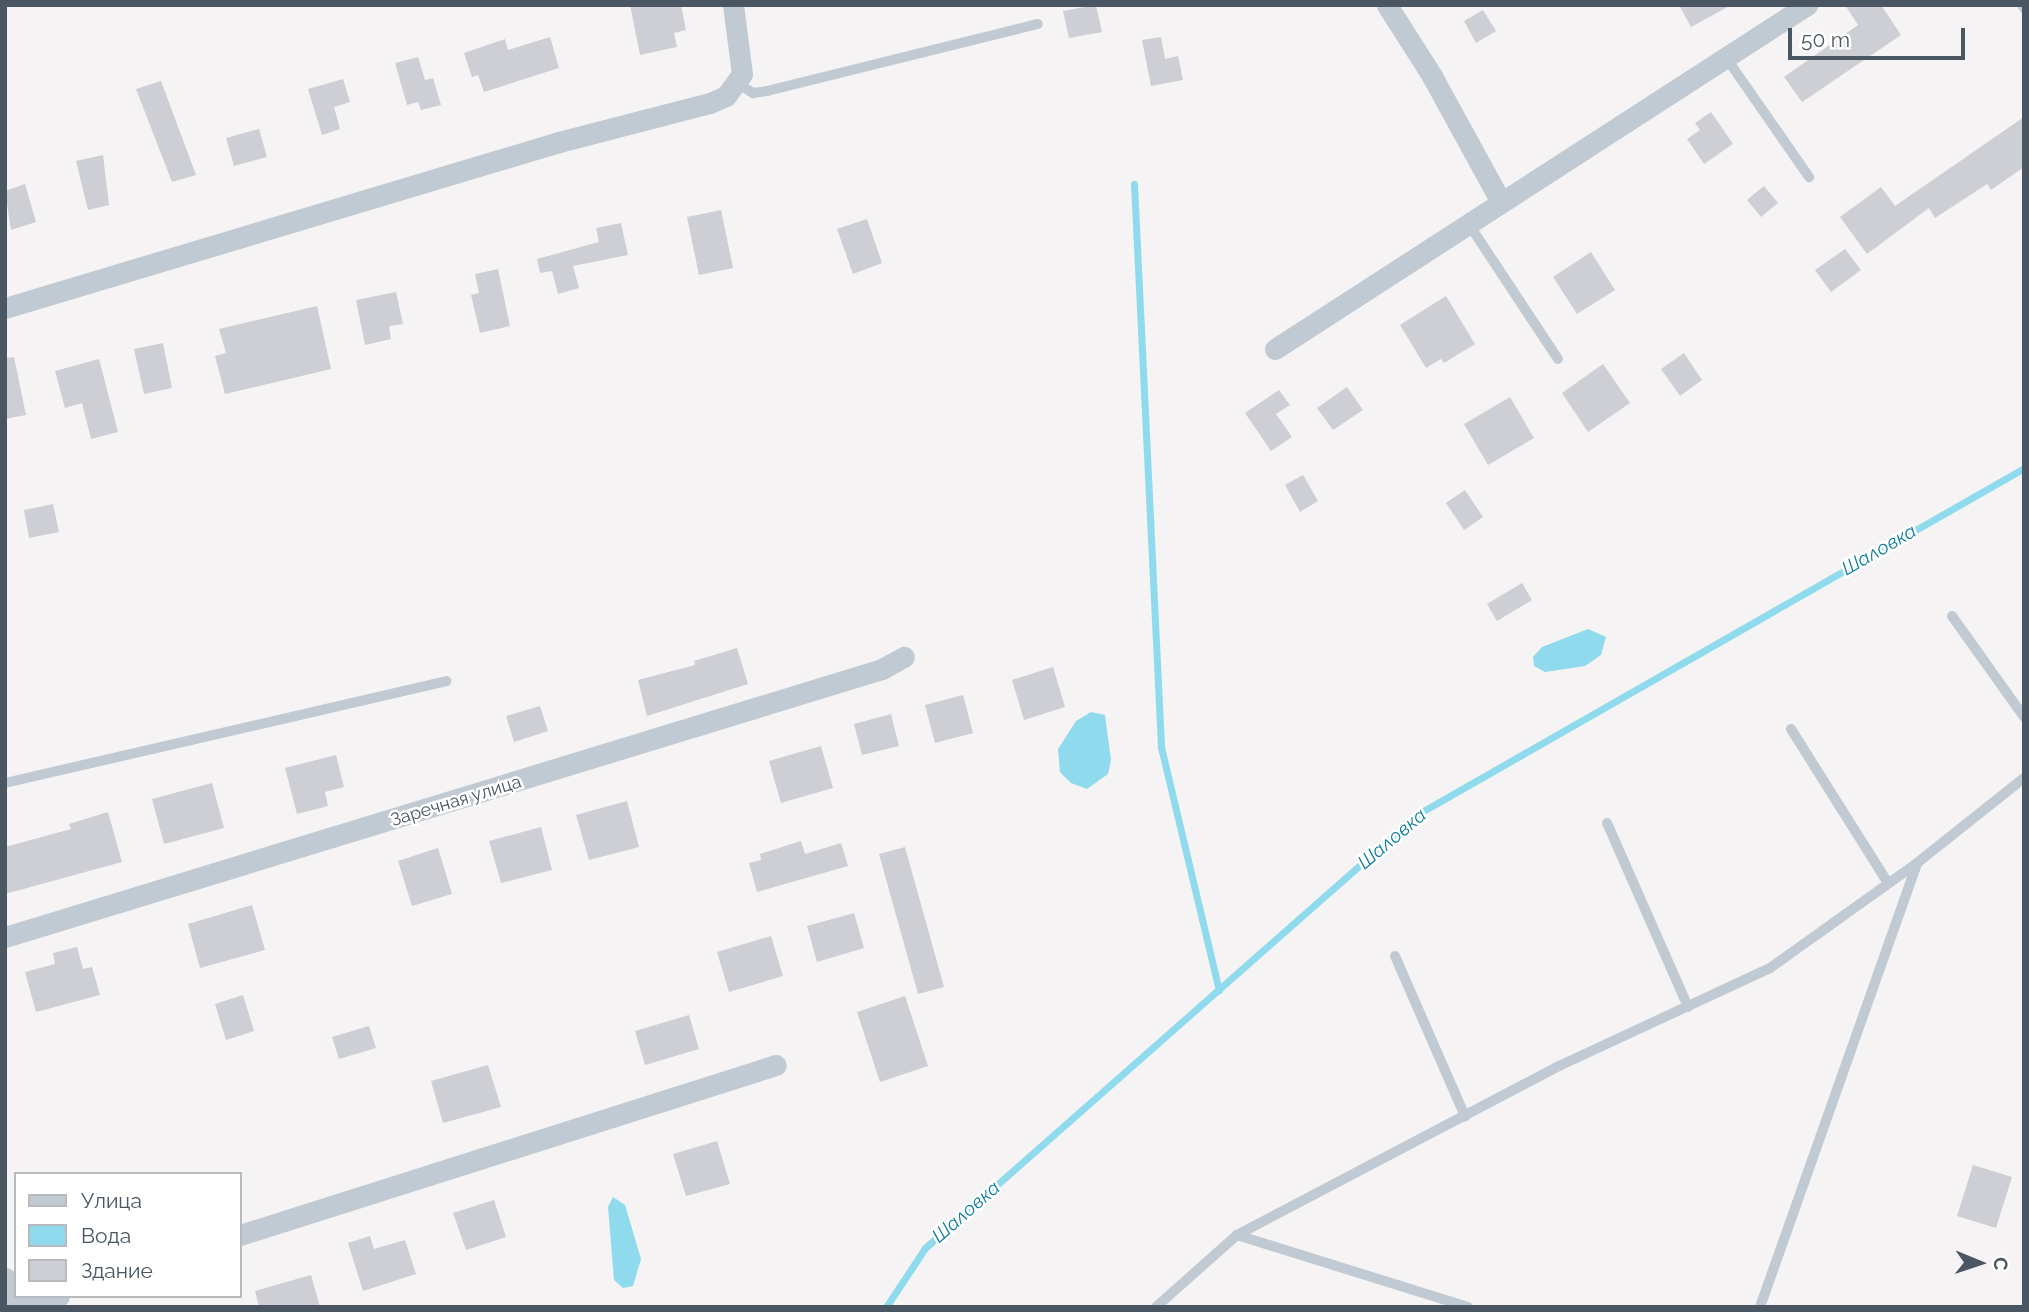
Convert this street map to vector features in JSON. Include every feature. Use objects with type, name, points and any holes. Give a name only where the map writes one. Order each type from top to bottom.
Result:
[{"type":"street","points":[[5,308],[559,142],[710,103],[739,84],[743,63],[733,5]]},
{"type":"street","points":[[1387,5],[1432,76],[1501,202]]},
{"type":"street","points":[[1275,349],[1807,5]]},
{"type":"street","name":"Заречная улица","points":[[5,937],[882,669],[904,657]]},
{"type":"street","points":[[242,1234],[776,1065]]},
{"type":"street","points":[[32,1307],[54,1298]]},
{"type":"lane","points":[[739,84],[753,93],[767,91],[1038,24]]},
{"type":"lane","points":[[1727,59],[1809,177]]},
{"type":"lane","points":[[1468,223],[1558,359]]},
{"type":"lane","points":[[1952,616],[2024,717]]},
{"type":"lane","points":[[5,783],[446,681]]},
{"type":"lane","points":[[1791,729],[1888,883]]},
{"type":"lane","points":[[1156,1307],[1237,1235],[1465,1116],[1770,968],[1917,863],[2024,778]]},
{"type":"lane","points":[[1607,824],[1688,1007]]},
{"type":"lane","points":[[1760,1307],[1917,863]]},
{"type":"lane","points":[[1395,956],[1465,1116]]},
{"type":"lane","points":[[1237,1235],[1468,1307]]},
{"type":"water","points":[[1588,629],[1606,637],[1601,655],[1585,666],[1545,672],[1534,666],[1533,657],[1542,647]]},
{"type":"water","points":[[1091,712],[1105,715],[1111,760],[1108,774],[1087,789],[1071,783],[1060,772],[1058,749],[1076,721]]},
{"type":"water","points":[[613,1197],[625,1205],[641,1259],[633,1286],[623,1288],[614,1280],[608,1207]]},
{"type":"building","points":[[630,5],[681,5],[686,30],[674,33],[677,47],[640,55]]},
{"type":"building","points":[[1096,5],[1102,32],[1069,38],[1063,11]]},
{"type":"building","points":[[1679,5],[1731,5],[1691,27]]},
{"type":"building","points":[[1845,5],[1881,5],[1901,35],[1802,102],[1784,77],[1858,25]]},
{"type":"building","points":[[1483,10],[1496,31],[1476,43],[1464,21]]},
{"type":"building","points":[[550,37],[559,68],[484,92],[478,75],[472,77],[464,53],[505,39],[508,50]]},
{"type":"building","points":[[1161,37],[1165,59],[1178,56],[1183,80],[1151,86],[1142,40]]},
{"type":"building","points":[[418,57],[425,80],[433,78],[441,105],[421,110],[418,102],[407,105],[395,63]]},
{"type":"building","points":[[343,79],[350,102],[334,107],[340,129],[322,135],[308,89]]},
{"type":"building","points":[[161,81],[196,175],[172,182],[136,89]]},
{"type":"building","points":[[1711,112],[1733,144],[1704,164],[1687,139],[1700,130],[1695,123]]},
{"type":"building","points":[[2024,117],[2024,167],[1991,190],[1987,184],[1935,218],[1929,208],[1867,254],[1840,217],[1881,187],[1895,206]]},
{"type":"building","points":[[259,129],[267,157],[234,166],[226,138]]},
{"type":"building","points":[[103,155],[109,205],[88,210],[76,161]]},
{"type":"building","points":[[25,184],[36,222],[11,230],[5,191]]},
{"type":"building","points":[[1764,186],[1778,203],[1761,217],[1747,200]]},
{"type":"building","points":[[721,210],[733,268],[699,275],[687,217]]},
{"type":"building","points":[[867,219],[882,263],[853,274],[837,229]]},
{"type":"building","points":[[621,223],[628,255],[573,266],[579,288],[558,294],[552,271],[540,273],[537,259],[599,242],[596,228]]},
{"type":"building","points":[[1845,249],[1861,270],[1831,292],[1815,270]]},
{"type":"building","points":[[1591,252],[1615,290],[1577,314],[1553,277]]},
{"type":"building","points":[[498,269],[510,326],[480,333],[471,295],[479,293],[475,274]]},
{"type":"building","points":[[396,292],[403,324],[389,326],[391,339],[365,345],[356,300]]},
{"type":"building","points":[[1446,296],[1475,344],[1444,363],[1441,359],[1426,368],[1400,325]]},
{"type":"building","points":[[317,306],[331,369],[225,394],[215,356],[226,353],[219,329]]},
{"type":"building","points":[[163,343],[172,388],[144,394],[134,349]]},
{"type":"building","points":[[1684,353],[1702,380],[1680,396],[1661,369]]},
{"type":"building","points":[[14,357],[26,415],[5,419],[5,358]]},
{"type":"building","points":[[99,359],[118,432],[91,439],[82,403],[65,408],[55,371]]},
{"type":"building","points":[[1603,364],[1630,403],[1588,432],[1562,393]]},
{"type":"building","points":[[1347,387],[1363,410],[1333,430],[1317,408]]},
{"type":"building","points":[[1279,390],[1290,405],[1276,414],[1292,437],[1271,451],[1245,413]]},
{"type":"building","points":[[1510,397],[1534,438],[1488,465],[1464,424]]},
{"type":"building","points":[[1303,475],[1318,501],[1300,512],[1285,485]]},
{"type":"building","points":[[1465,490],[1483,517],[1464,530],[1446,503]]},
{"type":"building","points":[[53,504],[59,532],[29,538],[24,510]]},
{"type":"building","points":[[1522,583],[1532,600],[1497,621],[1487,604]]},
{"type":"building","points":[[737,648],[748,684],[647,716],[638,680],[695,665],[694,661]]},
{"type":"building","points":[[1053,667],[1065,707],[1024,720],[1012,680]]},
{"type":"building","points":[[963,695],[973,733],[935,743],[925,705]]},
{"type":"building","points":[[540,706],[548,731],[514,742],[506,716]]},
{"type":"building","points":[[891,714],[899,746],[862,755],[854,724]]},
{"type":"building","points":[[821,746],[833,788],[781,803],[769,761]]},
{"type":"building","points":[[336,755],[344,787],[325,792],[328,806],[297,814],[285,768]]},
{"type":"building","points":[[212,783],[224,828],[164,844],[152,799]]},
{"type":"building","points":[[627,801],[639,847],[589,860],[576,815]]},
{"type":"building","points":[[108,812],[122,862],[5,894],[5,847],[71,829],[69,824]]},
{"type":"building","points":[[541,827],[552,870],[501,883],[489,841]]},
{"type":"building","points":[[801,841],[805,854],[841,843],[848,866],[757,892],[749,863],[761,860],[760,854]]},
{"type":"building","points":[[905,847],[944,987],[918,994],[879,854]]},
{"type":"building","points":[[438,848],[452,894],[412,906],[398,861]]},
{"type":"building","points":[[252,905],[265,950],[200,968],[188,924]]},
{"type":"building","points":[[854,913],[864,948],[817,962],[807,926]]},
{"type":"building","points":[[771,936],[783,976],[729,992],[717,952]]},
{"type":"building","points":[[77,947],[83,969],[92,967],[100,995],[36,1012],[25,972],[55,964],[53,953]]},
{"type":"building","points":[[243,995],[254,1031],[226,1040],[215,1004]]},
{"type":"building","points":[[905,996],[928,1066],[880,1082],[857,1012]]},
{"type":"building","points":[[689,1015],[699,1049],[645,1065],[635,1031]]},
{"type":"building","points":[[369,1026],[376,1048],[339,1059],[332,1037]]},
{"type":"building","points":[[488,1065],[501,1107],[443,1123],[431,1081]]},
{"type":"building","points":[[717,1141],[730,1184],[686,1196],[673,1154]]},
{"type":"building","points":[[1973,1165],[2012,1177],[1996,1228],[1957,1216]]},
{"type":"building","points":[[494,1200],[506,1237],[466,1250],[453,1213]]},
{"type":"building","points":[[370,1236],[374,1249],[405,1240],[416,1274],[363,1291],[348,1243]]},
{"type":"building","points":[[311,1275],[320,1307],[259,1307],[255,1291]]},
{"type":"waterway","points":[[1134,184],[1161,747],[1219,990]]},
{"type":"waterway","name":"Шаловка","points":[[886,1307],[925,1248],[1418,814],[2024,468]]}]
